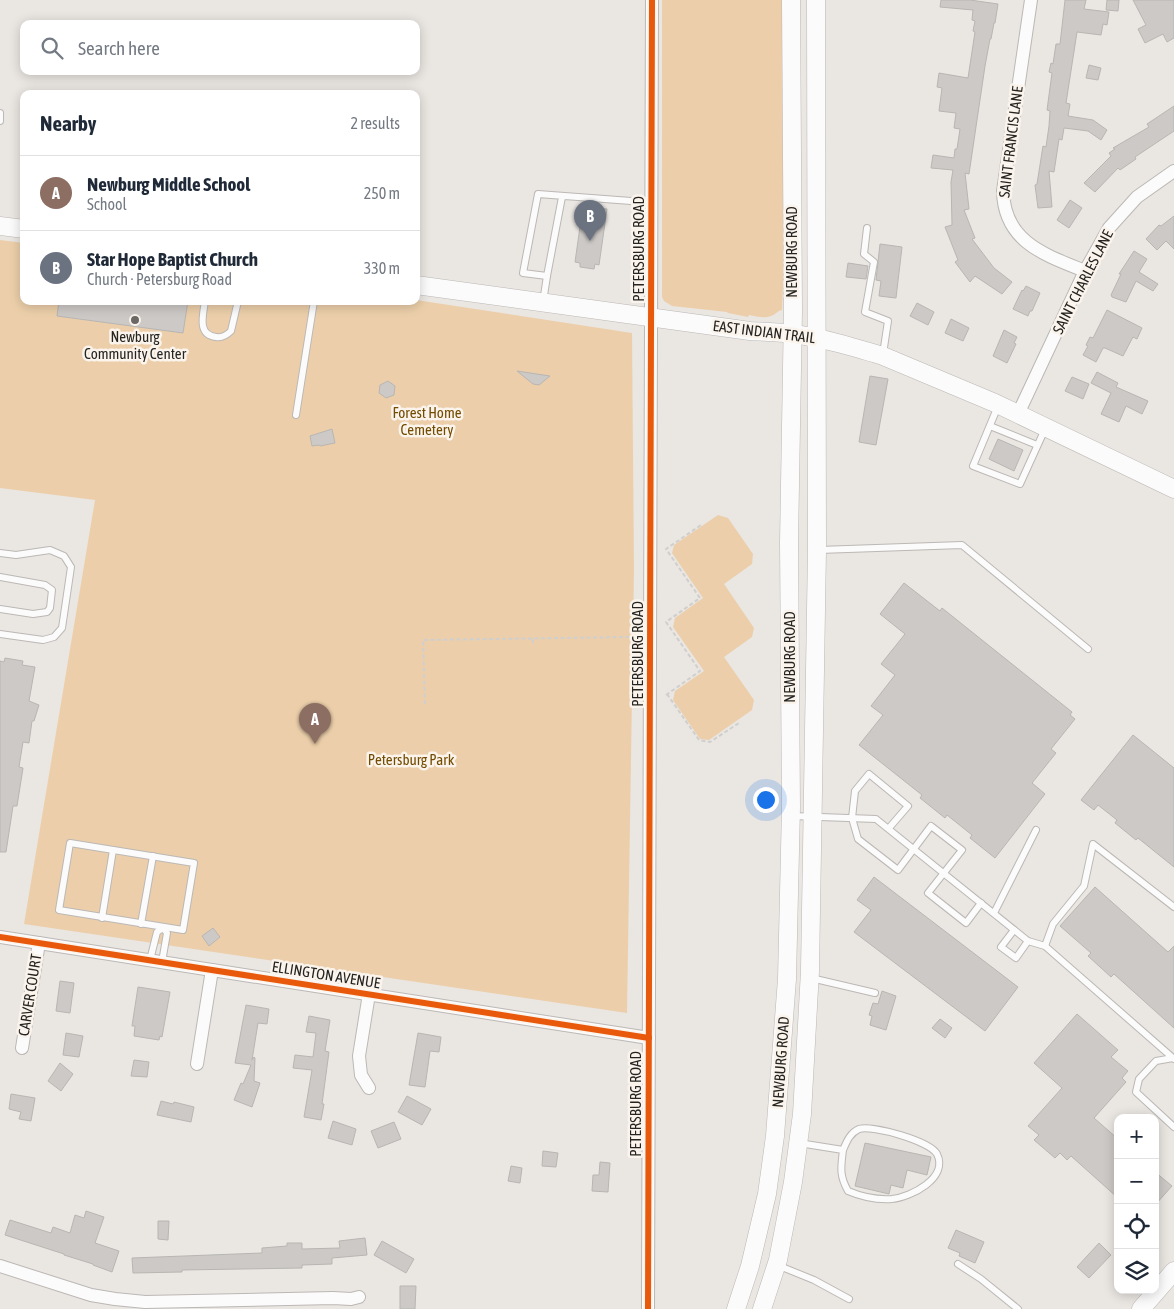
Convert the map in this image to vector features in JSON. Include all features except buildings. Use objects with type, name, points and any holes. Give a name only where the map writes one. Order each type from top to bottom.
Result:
[{"type":"main road","name":"NEWBURG ROAD","points":[[736,1309],[759,1230],[775,1136],[787,979],[790,816],[791,333],[793,310],[791,0]]},
{"type":"main road","name":"NEWBURG ROAD","points":[[762,1309],[776,1265],[793,1182],[802,1114],[810,978],[817,550],[816,0]]},
{"type":"main road","points":[[0,226],[20,229]]},
{"type":"main road","name":"EAST INDIAN TRAIL","points":[[420,286],[750,331],[791,333],[818,338],[883,356],[1018,414],[1174,489]]},
{"type":"main road","points":[[1141,1309],[1174,1271]]},
{"type":"street","name":"PETERSBURG ROAD","points":[[648,1309],[652,0]]},
{"type":"street","name":"SAINT FRANCIS LANE","points":[[1031,0],[1003,192],[1004,210],[1014,231],[1024,241],[1085,271]]},
{"type":"street","name":"SAINT CHARLES LANE","points":[[1018,414],[1085,271],[1109,228],[1124,209],[1143,192],[1174,171]]},
{"type":"street","name":"ELLINGTON AVENUE","points":[[0,937],[649,1038]]},
{"type":"street","name":"CARVER COURT","points":[[22,1048],[39,943]]},
{"type":"street","points":[[198,1064],[212,970]]},
{"type":"street","points":[[369,994],[359,1056],[361,1074],[369,1088]]},
{"type":"street","points":[[0,1266],[114,1304],[323,1298],[350,1299],[359,1297]]},
{"type":"lane","points":[[0,113],[0,121]]},
{"type":"lane","points":[[547,276],[523,273],[538,194],[631,202],[651,200]]},
{"type":"lane","points":[[543,302],[562,197]]},
{"type":"lane","points":[[867,228],[864,254],[874,262],[865,312],[888,321],[883,356]]},
{"type":"lane","points":[[204,305],[202,325],[206,333],[218,337],[223,337],[231,331],[237,305]]},
{"type":"lane","points":[[296,415],[313,305]]},
{"type":"lane","points":[[998,405],[973,466],[1020,484],[1045,427]]},
{"type":"lane","points":[[990,426],[1037,445]]},
{"type":"lane","points":[[817,550],[962,545],[1088,649]]},
{"type":"lane","points":[[0,553],[16,555],[50,550],[64,556],[71,567],[62,628],[54,637],[43,640],[0,634]]},
{"type":"lane","points":[[0,577],[45,585],[52,590],[50,608],[47,612],[33,614],[0,609]]},
{"type":"lane","points":[[889,828],[908,806],[868,774],[855,792],[852,818],[858,839],[898,870],[931,826],[962,850],[928,893],[966,923],[981,903]]},
{"type":"lane","points":[[790,816],[876,818],[1014,930],[1028,940],[1045,946],[1173,1059]]},
{"type":"lane","points":[[994,913],[1036,830]]},
{"type":"lane","points":[[70,843],[153,856],[194,863],[183,930],[59,910],[70,843]]},
{"type":"lane","points":[[1045,946],[1053,924],[1084,886],[1093,844],[1174,906]]},
{"type":"lane","points":[[102,918],[113,850]]},
{"type":"lane","points":[[141,924],[153,856]]},
{"type":"lane","points":[[156,961],[157,932],[163,928]]},
{"type":"lane","points":[[156,961],[168,933],[163,928]]},
{"type":"lane","points":[[1014,930],[1001,946],[1016,958],[1028,940]]},
{"type":"lane","points":[[810,978],[875,993]]},
{"type":"lane","points":[[1173,1059],[1156,1061],[1139,1079],[1136,1092],[1174,1126]]},
{"type":"lane","points":[[868,1127],[914,1139],[932,1148],[937,1153],[939,1166],[937,1173],[927,1185],[912,1193],[893,1199],[866,1198],[848,1191],[843,1182],[840,1174],[843,1150],[850,1135],[868,1127]]},
{"type":"lane","points":[[798,1143],[843,1150]]},
{"type":"lane","points":[[958,1264],[981,1279],[1018,1309]]},
{"type":"lane","points":[[776,1265],[814,1280],[849,1298]]},
{"type":"path","points":[[701,525],[666,549],[700,598],[666,622],[700,670],[697,674],[666,694],[699,740],[710,742],[739,723]]},
{"type":"path","points":[[425,704],[423,640],[630,637]]},
{"type":"path","points":[[533,638],[533,644]]},
{"type":"green space","points":[[662,0],[785,0],[784,260],[782,310],[774,315],[763,317],[749,315],[748,317],[727,312],[672,306],[664,301],[662,297]]},
{"type":"green space","name":"Petersburg Park","points":[[0,240],[20,242],[20,305],[420,305],[420,301],[632,333],[634,569],[627,1013],[24,924],[95,500],[0,488]]},
{"type":"green space","points":[[718,515],[728,518],[753,554],[752,564],[724,584],[754,628],[752,637],[724,657],[754,700],[752,710],[709,740],[700,739],[673,700],[675,691],[704,671],[673,627],[675,618],[703,598],[672,553],[674,545]]},
{"type":"cycle path","points":[[648,1309],[652,0]]},
{"type":"cycle path","points":[[0,937],[649,1038]]},
{"type":"place","name":"Star Hope Baptist Church","points":[[590,241]]},
{"type":"place","name":"Newburg Community Center","points":[[135,320]]},
{"type":"place","name":"Newburg Middle School","points":[[315,744]]},
{"type":"park label","name":"Forest Home Cemetery","points":[[427,422]]}]
